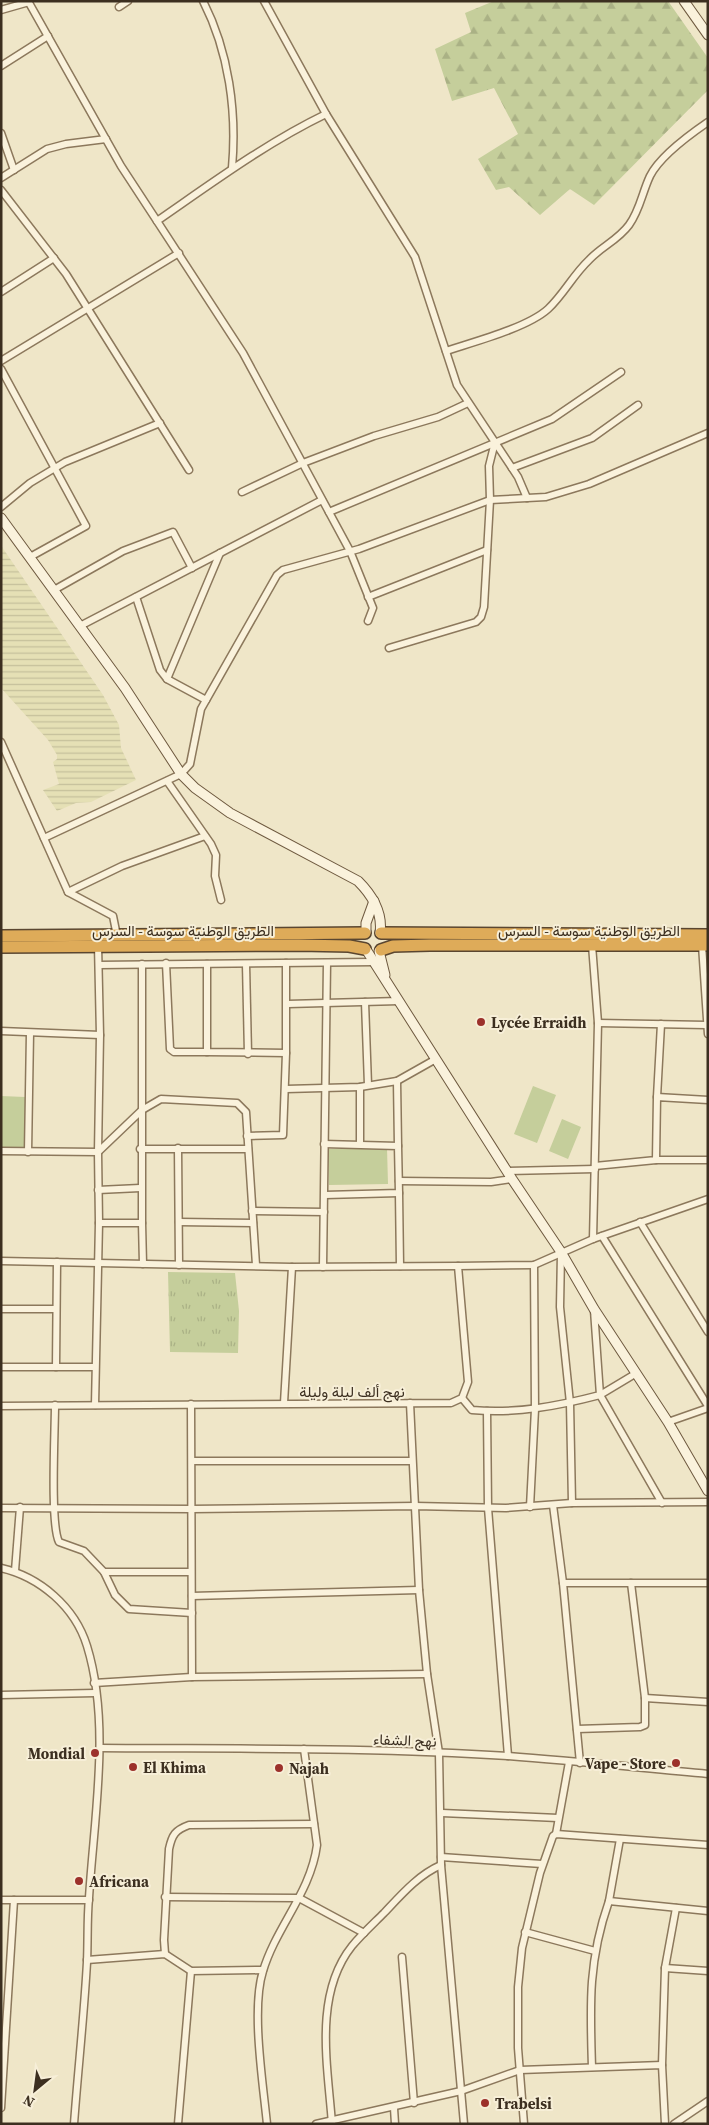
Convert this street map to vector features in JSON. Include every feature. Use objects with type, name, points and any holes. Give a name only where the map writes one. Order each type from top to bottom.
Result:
[{"type":"highway","points":[[373,930],[380,933],[384,940],[380,950],[372,953],[366,950],[361,940],[365,933],[373,930]]},
{"type":"highway","name":"الطريق الوطنية سوسة - السرس","points":[[1,936],[365,933]]},
{"type":"highway","name":"الطريق الوطنية سوسة - السرس","points":[[380,933],[706,942]]},
{"type":"highway","name":"الطريق الوطنية سوسة - السرس","points":[[380,950],[393,946],[430,945],[592,945],[706,942]]},
{"type":"highway","name":"الطريق الوطنية سوسة - السرس","points":[[1,947],[299,945],[349,946],[366,950]]},
{"type":"street","points":[[119,7],[128,1]]},
{"type":"street","points":[[203,1],[217,31],[229,85],[235,129],[232,168]]},
{"type":"street","points":[[264,1],[326,114],[415,257],[456,386],[512,468],[527,498]]},
{"type":"street","points":[[684,1],[708,35]]},
{"type":"street","points":[[1,10],[29,2],[106,140],[243,353],[350,551],[373,608],[368,621]]},
{"type":"street","points":[[1,66],[48,36]]},
{"type":"street","points":[[157,221],[232,168],[300,127],[326,114]]},
{"type":"street","points":[[446,351],[498,334],[546,311],[564,293],[586,263],[608,246],[628,226],[639,207],[653,171],[680,142],[708,122]]},
{"type":"street","points":[[1,133],[14,170]]},
{"type":"street","points":[[1,178],[47,150],[66,144],[106,140]]},
{"type":"street","points":[[1,190],[54,258],[88,308],[189,470]]},
{"type":"street","points":[[1,361],[179,253]]},
{"type":"street","points":[[1,292],[54,258]]},
{"type":"street","points":[[1,369],[86,526],[30,557]]},
{"type":"street","points":[[329,512],[552,418],[620,372]]},
{"type":"street","points":[[242,492],[303,464],[374,436],[438,417],[468,403]]},
{"type":"street","points":[[512,468],[592,438],[638,405]]},
{"type":"street","points":[[1,507],[30,483],[55,468],[160,423]]},
{"type":"street","points":[[44,838],[181,774],[190,764],[201,709],[277,575],[283,570],[350,551],[490,500],[546,497],[588,484],[708,432]]},
{"type":"street","points":[[389,648],[476,622],[481,617],[484,607],[490,500],[489,466],[495,442]]},
{"type":"street","points":[[80,626],[322,500]]},
{"type":"street","points":[[1,518],[125,688],[181,774],[195,788],[230,813],[358,881],[374,901],[380,921],[380,933]]},
{"type":"street","points":[[54,590],[123,551],[173,532],[192,568]]},
{"type":"street","points":[[368,597],[487,550]]},
{"type":"street","points":[[167,679],[220,553]]},
{"type":"street","points":[[136,597],[160,670],[167,679],[206,700]]},
{"type":"street","points":[[1,742],[68,892],[113,916],[117,936]]},
{"type":"street","points":[[167,781],[216,855],[215,876],[221,900]]},
{"type":"street","points":[[68,892],[122,866],[205,836]]},
{"type":"street","points":[[365,933],[366,923],[374,901]]},
{"type":"street","points":[[706,942],[706,1025],[708,1034]]},
{"type":"street","points":[[95,1405],[94,1366],[99,1223],[100,1035],[98,945]]},
{"type":"street","points":[[592,945],[598,1022],[593,1238]]},
{"type":"street","points":[[366,950],[561,1252],[594,1309],[668,1422],[708,1491]]},
{"type":"street","points":[[380,950],[386,980]]},
{"type":"street","points":[[99,965],[374,962]]},
{"type":"street","points":[[166,963],[170,1049],[174,1052],[286,1053]]},
{"type":"street","points":[[247,1136],[282,1136],[286,1089],[288,1004],[286,963]]},
{"type":"street","points":[[323,1267],[327,963]]},
{"type":"street","points":[[142,964],[140,1188],[143,1264]]},
{"type":"street","points":[[207,964],[207,1052]]},
{"type":"street","points":[[246,964],[248,1054]]},
{"type":"street","points":[[288,1004],[399,1001]]},
{"type":"street","points":[[365,1002],[368,1085]]},
{"type":"street","points":[[598,1022],[706,1025]]},
{"type":"street","points":[[656,1160],[661,1024]]},
{"type":"street","points":[[1,1031],[100,1035]]},
{"type":"street","points":[[28,1152],[30,1033]]},
{"type":"street","points":[[286,1089],[360,1087],[397,1081],[436,1059]]},
{"type":"street","points":[[397,1081],[400,1266]]},
{"type":"street","points":[[360,1087],[360,1144]]},
{"type":"street","points":[[657,1098],[708,1100]]},
{"type":"street","points":[[1,1151],[98,1152],[142,1110],[161,1099],[237,1103],[246,1112],[256,1265]]},
{"type":"street","points":[[324,1144],[398,1146]]},
{"type":"street","points":[[178,1148],[179,1265]]},
{"type":"street","points":[[140,1149],[248,1149]]},
{"type":"street","points":[[398,1181],[492,1182],[510,1175],[595,1168],[656,1160],[708,1160]]},
{"type":"street","points":[[98,1190],[140,1188]]},
{"type":"street","points":[[325,1195],[399,1193]]},
{"type":"street","points":[[1,1261],[292,1267],[534,1265],[593,1238],[708,1199]]},
{"type":"street","points":[[252,1211],[324,1212]]},
{"type":"street","points":[[99,1223],[142,1222]]},
{"type":"street","points":[[179,1222],[253,1223]]},
{"type":"street","points":[[640,1222],[708,1332]]},
{"type":"street","points":[[602,1236],[708,1407],[668,1422]]},
{"type":"street","points":[[561,1252],[560,1307],[570,1403],[572,1503]]},
{"type":"street","points":[[56,1262],[56,1367]]},
{"type":"street","points":[[530,1507],[535,1409],[534,1265]]},
{"type":"street","points":[[458,1266],[468,1382],[462,1398],[472,1410],[487,1412],[535,1409],[570,1403],[600,1395],[635,1374]]},
{"type":"street","points":[[284,1403],[292,1267]]},
{"type":"street","points":[[1,1309],[56,1309]]},
{"type":"street","points":[[594,1309],[600,1395],[662,1503]]},
{"type":"street","points":[[1,1367],[94,1366]]},
{"type":"street","name":"نهج ألف ليلة وليلة","points":[[1,1406],[55,1404],[451,1403],[462,1398]]},
{"type":"street","points":[[410,1403],[419,1590],[427,1674],[439,1753],[442,1812],[441,1864],[464,2124]]},
{"type":"street","points":[[55,1404],[55,1508],[56,1534],[60,1542],[84,1551],[104,1572],[115,1595],[130,1609],[192,1613]]},
{"type":"street","points":[[191,1404],[192,1676]]},
{"type":"street","points":[[487,1412],[488,1508],[508,1756]]},
{"type":"street","points":[[192,1461],[412,1461]]},
{"type":"street","points":[[1,1508],[192,1509],[415,1506],[488,1508],[572,1503],[708,1502]]},
{"type":"street","points":[[553,1505],[563,1583],[580,1763]]},
{"type":"street","points":[[15,1571],[20,1507]]},
{"type":"street","points":[[1,1568],[15,1571],[58,1598],[72,1615],[86,1645],[94,1683],[100,1748],[89,1900],[87,1960],[74,2124]]},
{"type":"street","points":[[104,1572],[191,1572]]},
{"type":"street","points":[[563,1583],[708,1583]]},
{"type":"street","points":[[577,1729],[640,1727],[645,1724],[647,1719],[631,1583]]},
{"type":"street","points":[[192,1596],[419,1590]]},
{"type":"street","points":[[94,1683],[192,1676],[427,1674]]},
{"type":"street","points":[[1,1695],[95,1693]]},
{"type":"street","points":[[645,1698],[708,1702]]},
{"type":"street","name":"نهج الشفاء","points":[[100,1748],[304,1749],[439,1753],[508,1756],[708,1774]]},
{"type":"street","points":[[267,2124],[258,1994],[263,1970],[299,1898],[315,1860],[317,1845],[304,1749]]},
{"type":"street","points":[[524,2124],[520,2070],[518,1987],[525,1932],[542,1864],[549,1842],[556,1834],[569,1762]]},
{"type":"street","points":[[442,1812],[558,1818]]},
{"type":"street","points":[[165,1954],[165,1897],[169,1848],[172,1836],[179,1828],[189,1825],[314,1824]]},
{"type":"street","points":[[556,1834],[708,1845]]},
{"type":"street","points":[[592,2067],[590,1987],[596,1951],[609,1901],[620,1839]]},
{"type":"street","points":[[441,1857],[542,1864]]},
{"type":"street","points":[[332,2122],[326,2019],[328,1997],[351,1948],[417,1880],[441,1864]]},
{"type":"street","points":[[165,1897],[299,1898],[364,1933]]},
{"type":"street","points":[[1,1900],[89,1900]]},
{"type":"street","points":[[1,2108],[14,1900]]},
{"type":"street","points":[[609,1901],[708,1911]]},
{"type":"street","points":[[665,2124],[662,2065],[665,1968],[676,1908]]},
{"type":"street","points":[[525,1932],[596,1951]]},
{"type":"street","points":[[87,1960],[165,1954],[191,1971],[226,1969],[263,1970]]},
{"type":"street","points":[[402,1958],[414,2103]]},
{"type":"street","points":[[665,1968],[708,1971]]},
{"type":"street","points":[[178,2124],[191,1971]]},
{"type":"street","points":[[316,2124],[394,2108],[461,2091],[520,2070],[662,2065]]},
{"type":"street","points":[[674,2124],[708,2101]]},
{"type":"street","points":[[394,2108],[395,2124]]},
{"type":"shaded area","points":[[2,547],[103,695],[119,725],[121,748],[136,780],[91,802],[76,803],[57,811],[43,790],[59,784],[53,762],[57,759],[57,755],[48,740],[1,688]]},
{"type":"green space","points":[[494,1],[668,1],[708,58],[708,90],[594,205],[570,189],[540,215],[509,187],[496,190],[478,159],[518,134],[494,88],[452,101],[435,49],[471,32],[465,13]]},
{"type":"green space","points":[[533,1086],[556,1095],[537,1143],[514,1134]]},
{"type":"green space","points":[[1,1096],[25,1097],[25,1148],[1,1147]]},
{"type":"green space","points":[[562,1119],[581,1127],[568,1159],[549,1151]]},
{"type":"green space","points":[[387,1148],[388,1184],[329,1185],[328,1149]]},
{"type":"green space","points":[[168,1272],[235,1273],[239,1311],[238,1353],[170,1352]]},
{"type":"place","name":"Lycée Erraidh","points":[[481,1022]]},
{"type":"place","name":"Mondial","points":[[95,1753]]},
{"type":"place","name":"Vape - Store","points":[[676,1763]]},
{"type":"place","name":"El Khima","points":[[133,1767]]},
{"type":"place","name":"Najah","points":[[279,1768]]},
{"type":"place","name":"Africana","points":[[79,1881]]},
{"type":"place","name":"Trabelsi","points":[[485,2103]]}]
